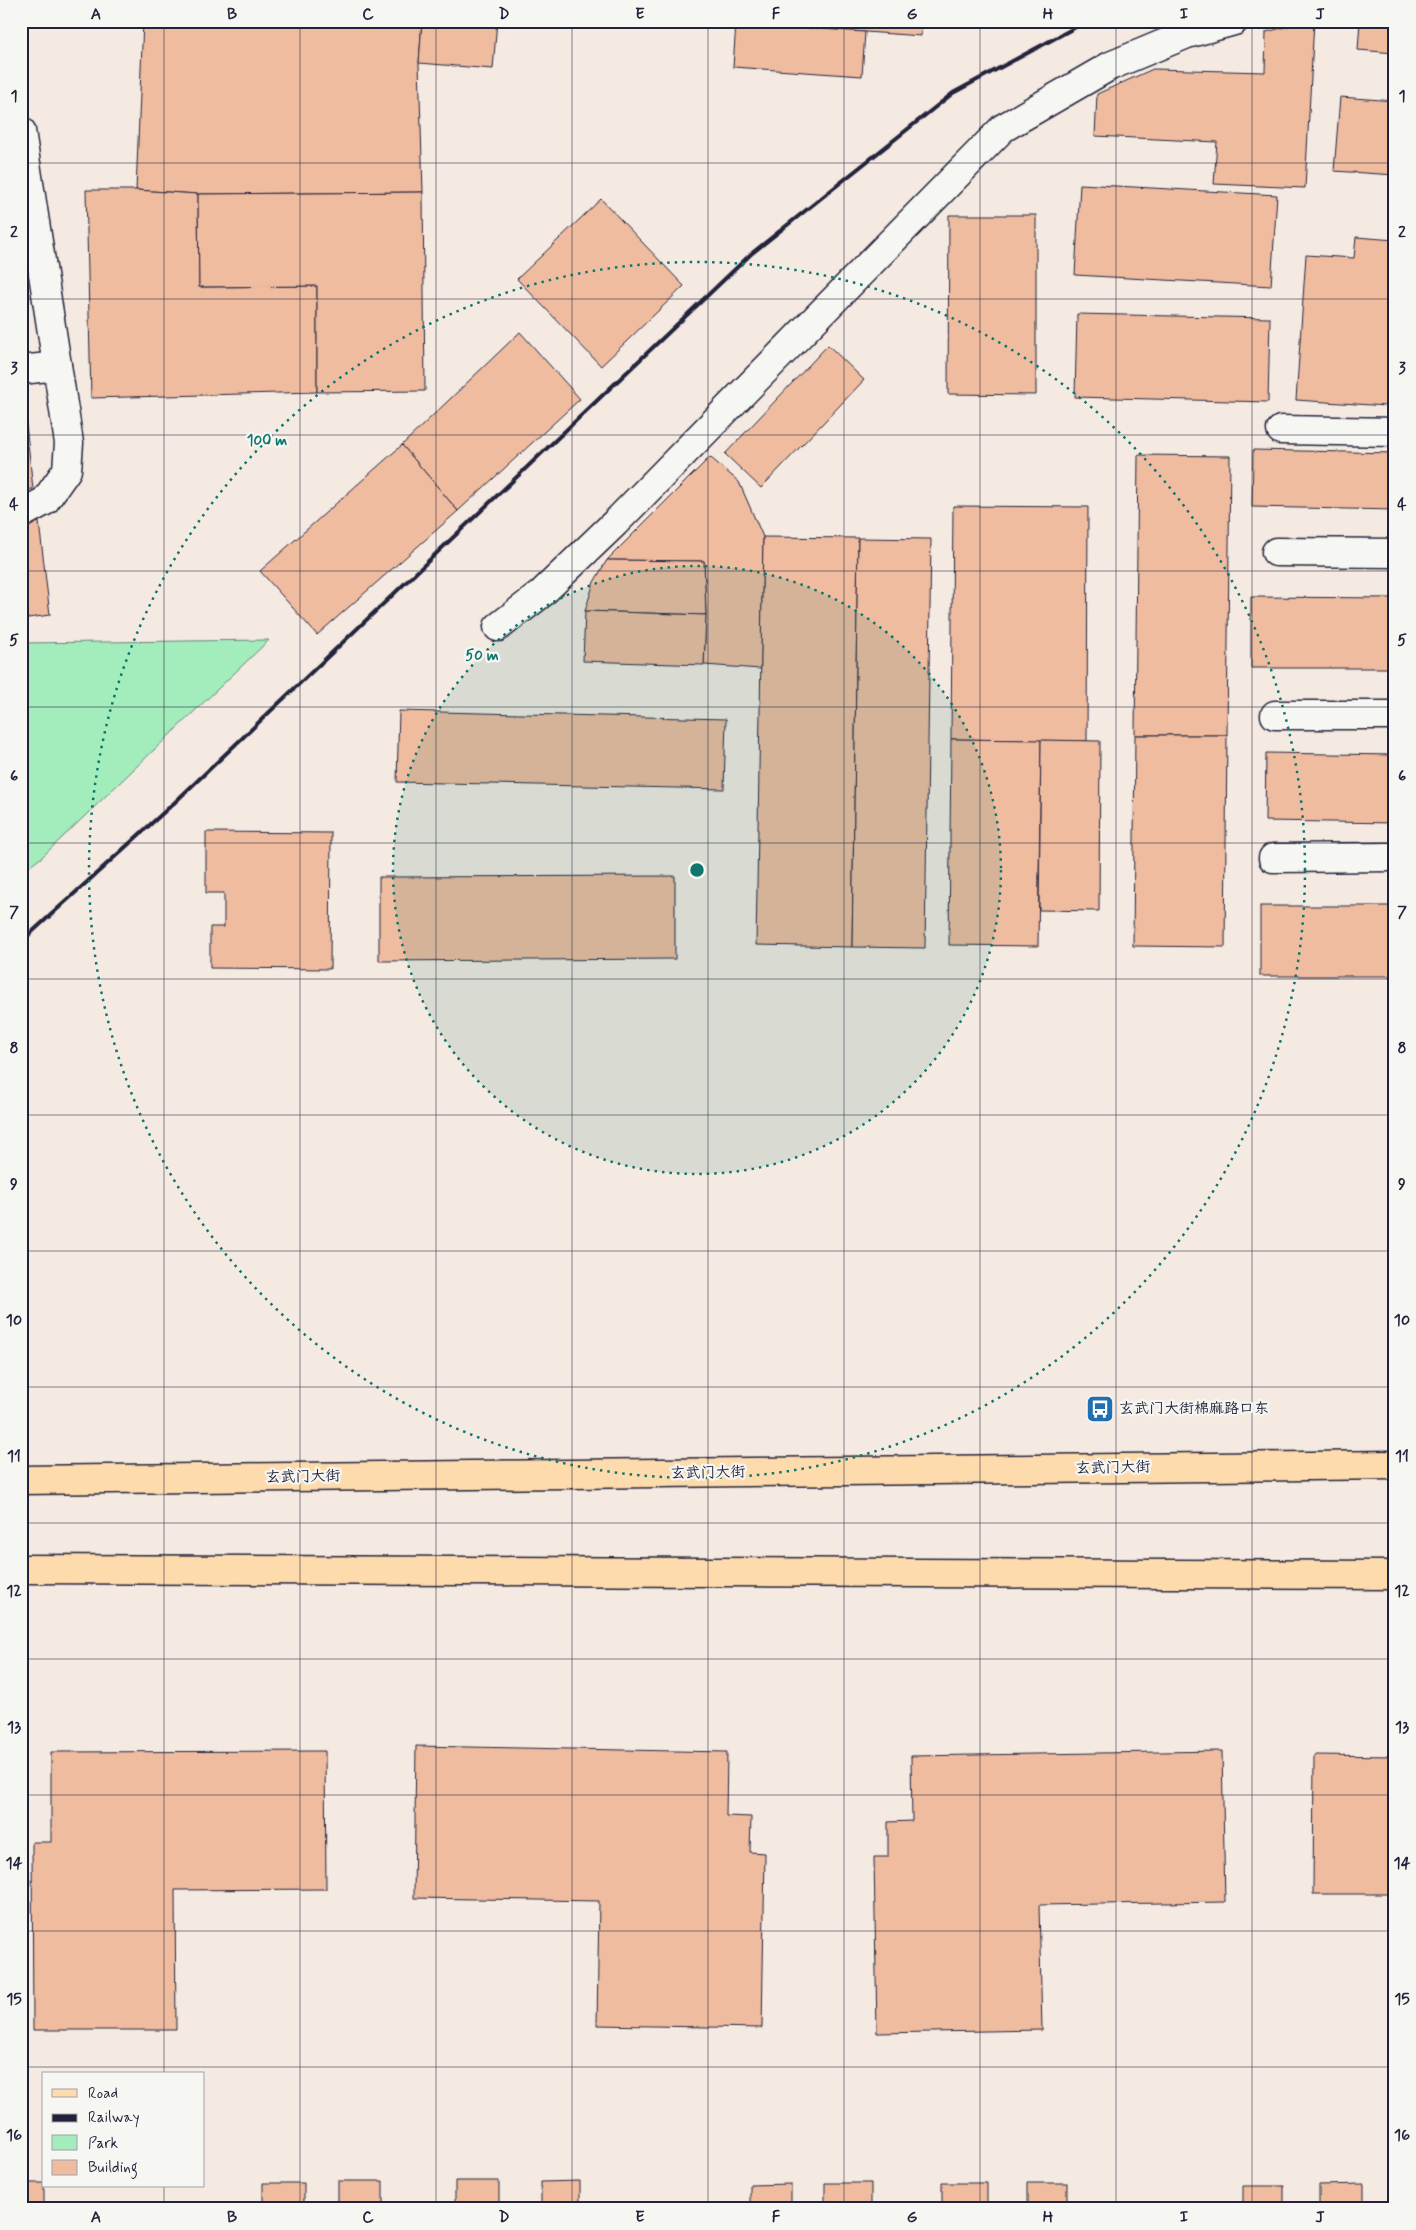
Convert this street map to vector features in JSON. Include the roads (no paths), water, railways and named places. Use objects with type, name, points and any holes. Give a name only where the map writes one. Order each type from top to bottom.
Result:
[{"type":"main road","name":"玄武门大街","points":[[21,1480],[1395,1465]]},
{"type":"main road","points":[[21,1569],[1395,1575]]},
{"type":"lane","points":[[498,628],[541,594],[615,523],[1003,128],[1110,66],[1187,34],[1234,21]]},
{"type":"lane","points":[[21,130],[69,443],[68,470],[45,501],[21,514]]},
{"type":"lane","points":[[21,370],[58,366]]},
{"type":"lane","points":[[1281,430],[1395,432]]},
{"type":"lane","points":[[1276,552],[1395,553]]},
{"type":"lane","points":[[1275,714],[1395,714]]},
{"type":"lane","points":[[1273,858],[1395,857]]},
{"type":"railway","points":[[21,942],[174,803],[751,254],[953,93],[1087,21]]},
{"type":"place","name":"玄武门大街棉麻路口东","points":[[1100,1409]]}]
